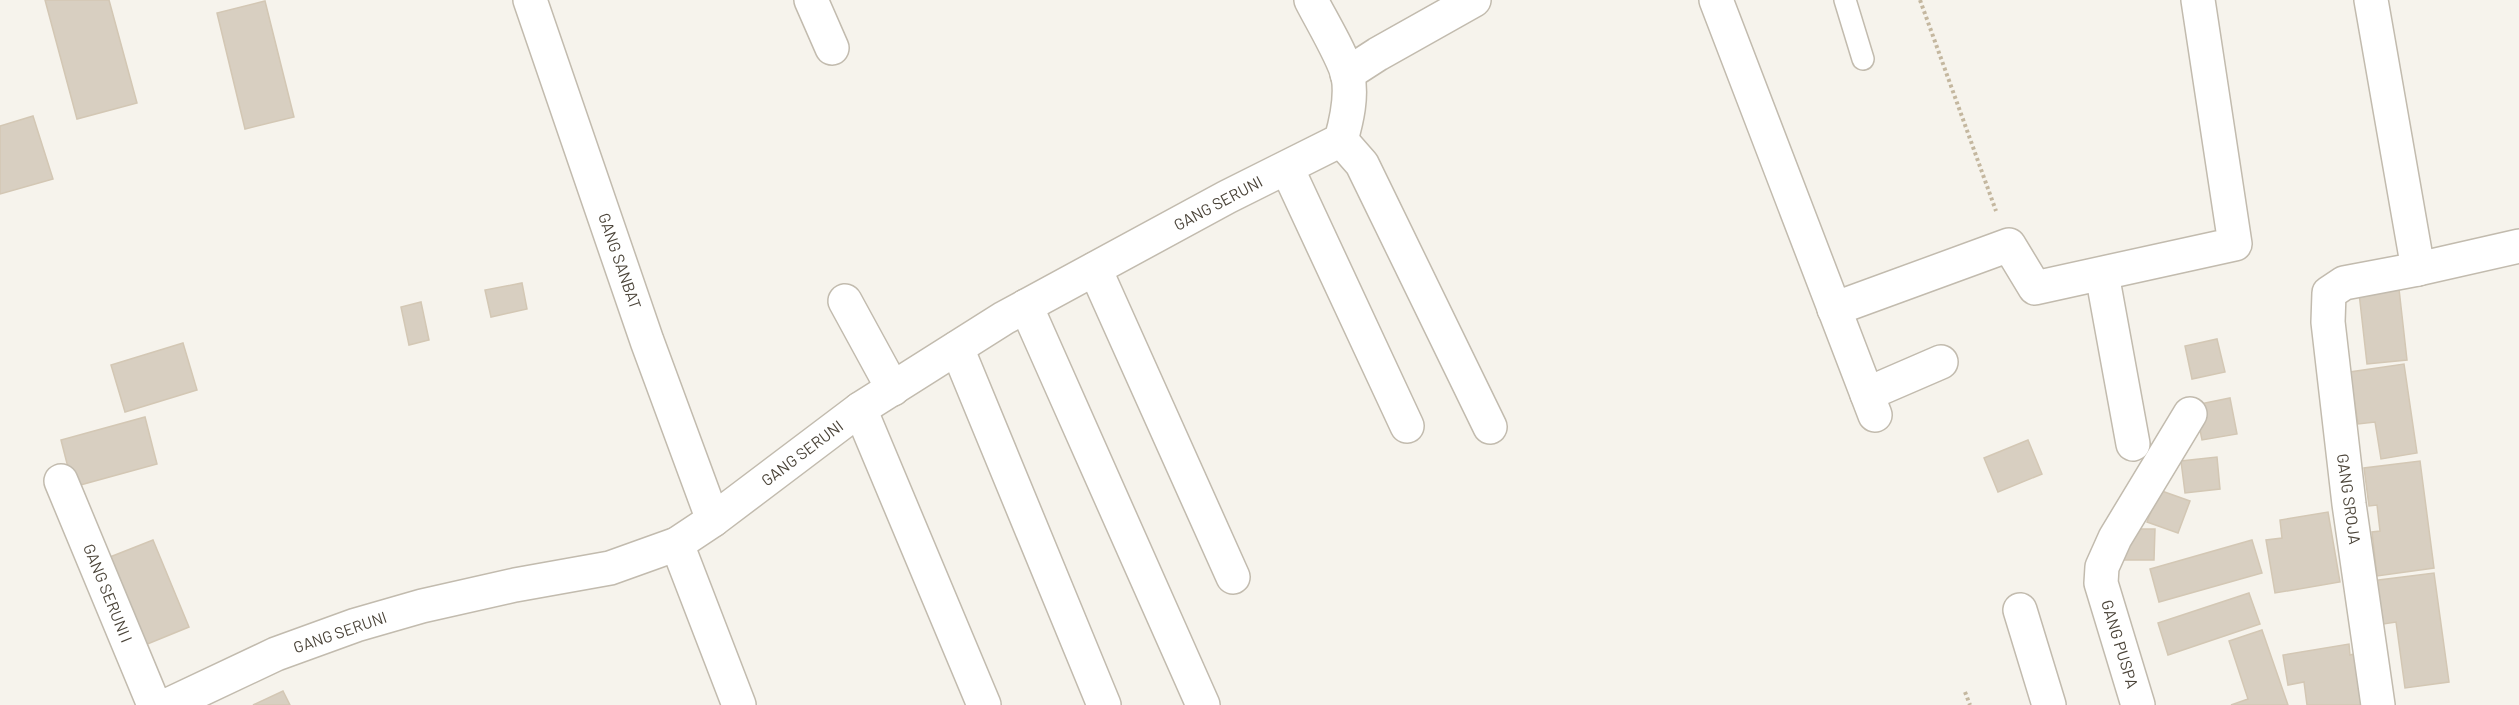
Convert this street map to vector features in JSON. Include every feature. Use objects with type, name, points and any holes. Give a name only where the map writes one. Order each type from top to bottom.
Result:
[{"type":"street","name":"GANG SANBAT","points":[[530,0],[647,341],[713,520]]},
{"type":"street","points":[[811,0],[832,48]]},
{"type":"street","points":[[1311,0],[1347,74],[1349,97],[1341,140],[1362,164],[1490,427]]},
{"type":"street","points":[[1347,74],[1474,0]]},
{"type":"street","points":[[1716,0],[1871,405],[1941,362]]},
{"type":"street","points":[[1834,309],[2009,245],[2035,288],[2235,244],[2198,0]]},
{"type":"street","points":[[2371,0],[2418,269],[2519,246]]},
{"type":"street","name":"GANG SERUNI","points":[[168,705],[276,654],[356,625],[422,606],[515,585],[610,568],[677,544],[713,520],[860,409],[1026,306],[1227,197],[1341,140]]},
{"type":"street","points":[[1287,168],[1407,426]]},
{"type":"street","points":[[1095,269],[1233,577]]},
{"type":"street","name":"GANG SROJA","points":[[2378,705],[2349,504],[2328,322],[2329,293],[2344,283],[2418,269]]},
{"type":"street","points":[[2102,274],[2133,444]]},
{"type":"street","points":[[845,301],[893,389]]},
{"type":"street","points":[[1026,306],[1203,705]]},
{"type":"street","points":[[957,348],[1104,705]]},
{"type":"street","points":[[860,409],[984,705]]},
{"type":"street","name":"GANG PUSPA","points":[[2138,705],[2101,583],[2102,567],[2115,538],[2190,414]]},
{"type":"street","name":"GANG SERUNI I","points":[[62,481],[154,705]]},
{"type":"street","points":[[677,544],[739,705]]},
{"type":"street","points":[[2020,610],[2049,705]]},
{"type":"lane","points":[[1845,0],[1863,58]]},
{"type":"path","points":[[1920,0],[2009,245]]},
{"type":"path","points":[[1965,692],[1970,705]]},
{"type":"building","points":[[45,0],[109,0],[137,103],[77,119]]},
{"type":"building","points":[[265,1],[294,117],[245,129],[217,13]]},
{"type":"building","points":[[33,116],[53,179],[0,194],[0,126]]},
{"type":"building","points":[[2398,280],[2407,360],[2367,364],[2358,284]]},
{"type":"building","points":[[522,283],[527,309],[491,317],[485,290]]},
{"type":"building","points":[[421,302],[429,340],[409,345],[401,307]]},
{"type":"building","points":[[2217,339],[2225,372],[2192,379],[2185,346]]},
{"type":"building","points":[[183,343],[197,390],[125,412],[111,365]]},
{"type":"building","points":[[2404,364],[2417,453],[2381,459],[2375,422],[2358,424],[2350,372]]},
{"type":"building","points":[[2230,398],[2237,434],[2202,440],[2195,405]]},
{"type":"building","points":[[145,417],[157,464],[73,487],[61,440]]},
{"type":"building","points":[[2028,440],[2042,474],[1998,492],[1984,458]]},
{"type":"building","points":[[2217,457],[2220,489],[2185,493],[2181,461]]},
{"type":"building","points":[[2420,461],[2434,568],[2377,576],[2372,532],[2380,531],[2377,505],[2369,506],[2364,468]]},
{"type":"building","points":[[2159,490],[2190,501],[2178,533],[2147,522]]},
{"type":"building","points":[[2328,512],[2340,582],[2275,593],[2266,540],[2282,538],[2280,520]]},
{"type":"building","points":[[2124,529],[2155,529],[2154,560],[2124,560]]},
{"type":"building","points":[[153,540],[189,627],[145,645],[110,557]]},
{"type":"building","points":[[2252,540],[2262,573],[2159,602],[2150,569]]},
{"type":"building","points":[[2434,573],[2449,682],[2405,688],[2396,622],[2377,625],[2371,581]]},
{"type":"building","points":[[2249,593],[2260,624],[2168,655],[2158,623]]},
{"type":"building","points":[[2262,630],[2288,705],[2231,705],[2248,699],[2229,641]]},
{"type":"building","points":[[2349,644],[2350,655],[2358,653],[2366,705],[2307,705],[2304,682],[2288,685],[2283,655]]},
{"type":"building","points":[[283,691],[290,705],[253,705]]}]
